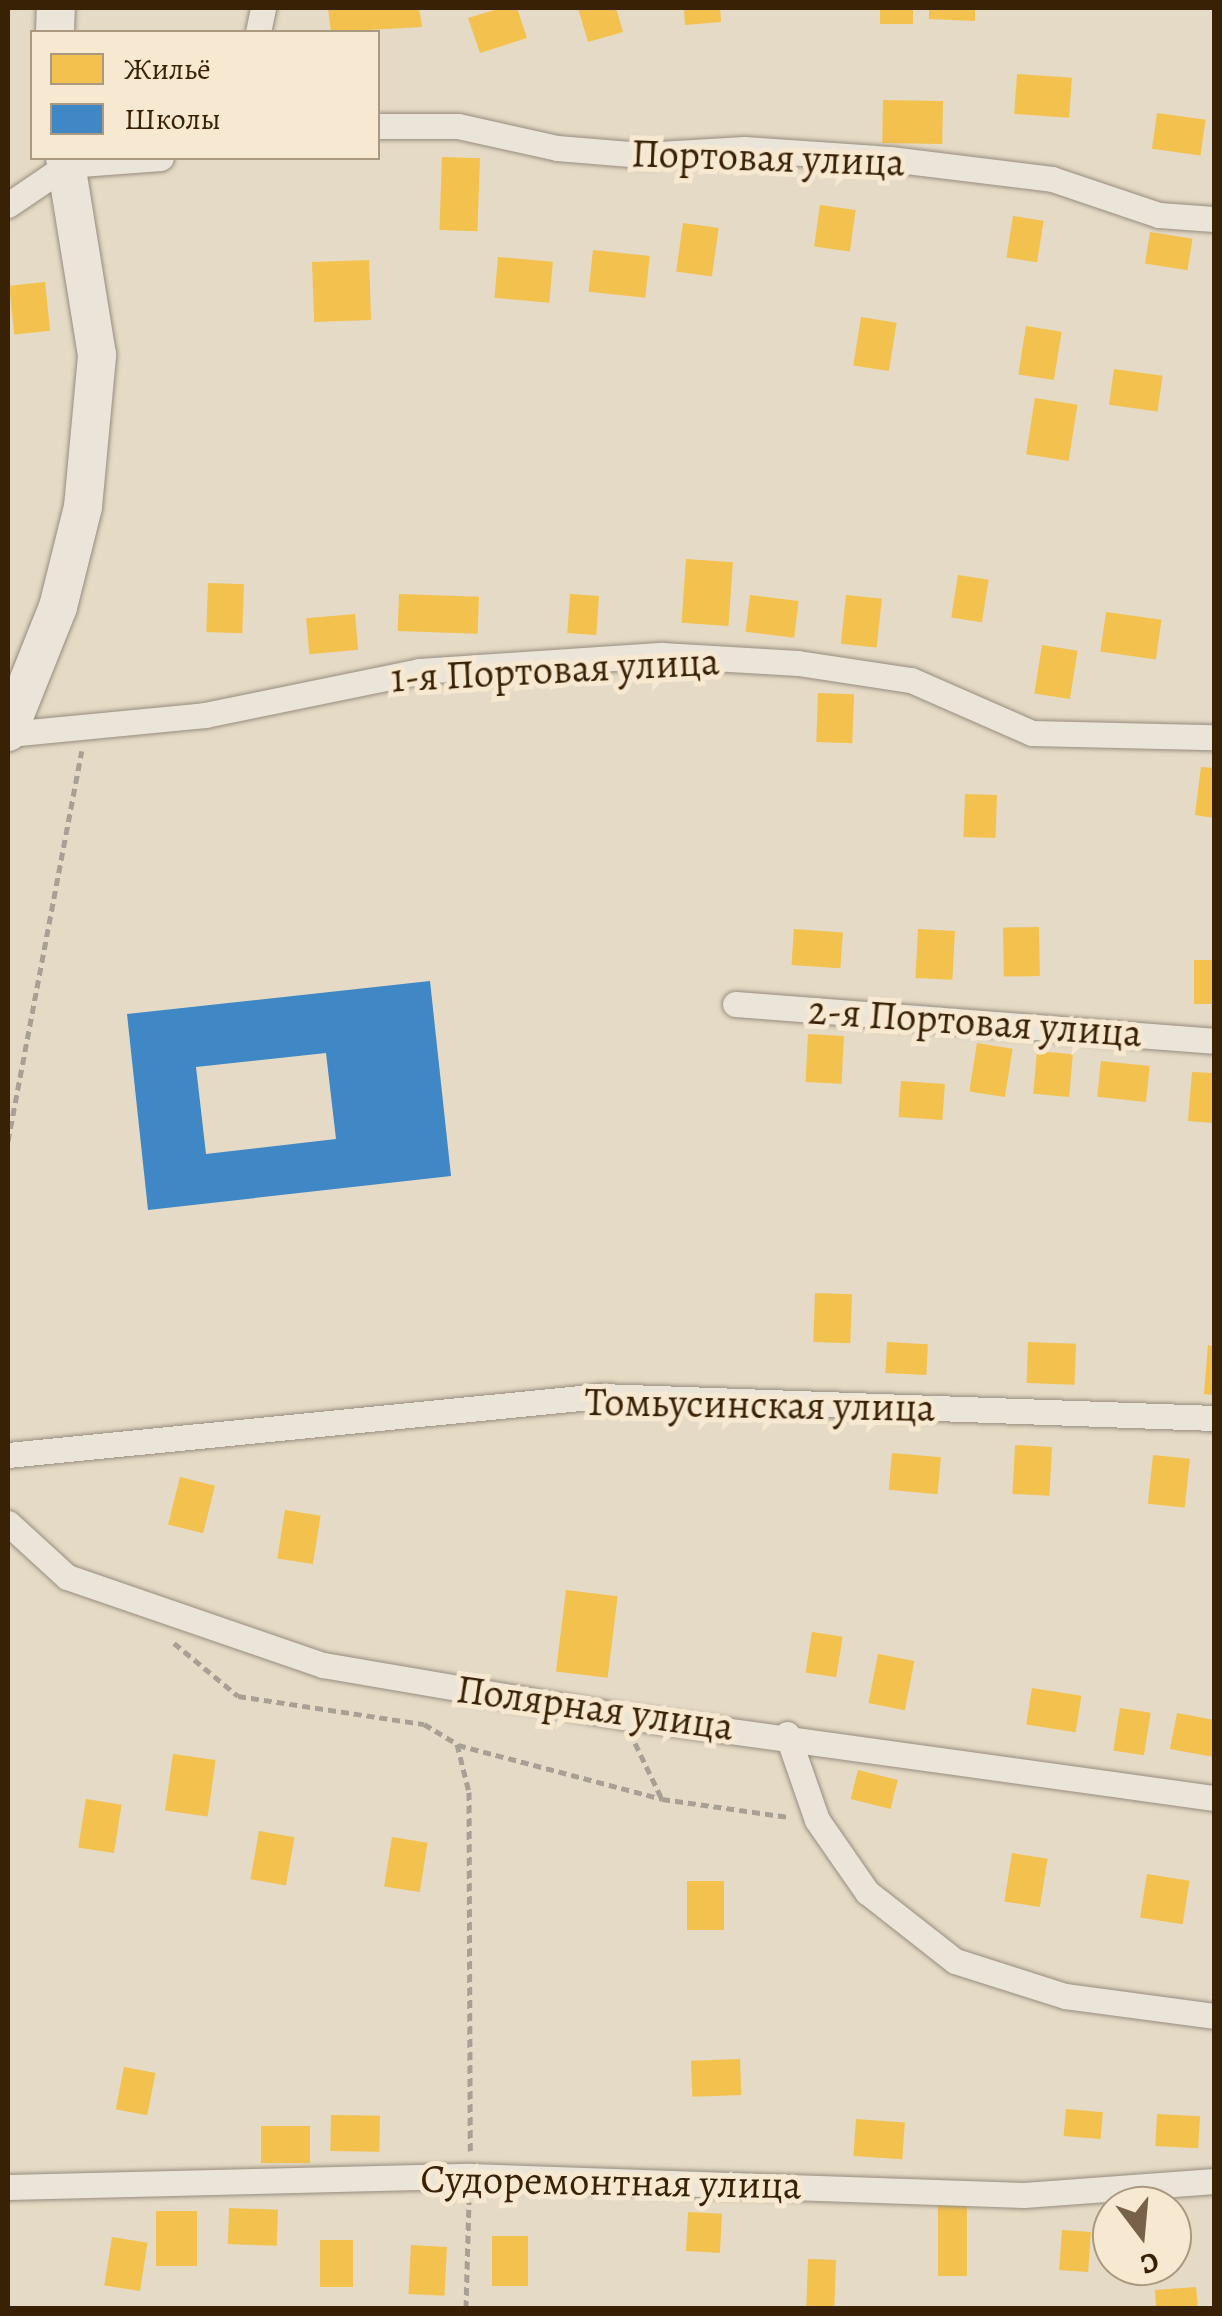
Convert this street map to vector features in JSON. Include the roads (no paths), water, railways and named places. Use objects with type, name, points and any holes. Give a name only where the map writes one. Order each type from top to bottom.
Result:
[{"type":"street","name":"Портовая улица","points":[[380,126],[458,126],[557,148],[642,155],[744,149],[890,159],[1052,180],[1159,215],[1214,218]]},
{"type":"street","points":[[8,205],[66,161],[98,160]]},
{"type":"street","points":[[8,733],[58,607],[83,507],[97,355],[66,161]]},
{"type":"street","name":"1-я Портовая улица","points":[[8,733],[205,715],[419,671],[662,656],[798,663],[911,680],[1032,734],[1214,737]]},
{"type":"street","name":"2-я Портовая улица","points":[[734,1004],[1214,1041]]},
{"type":"street","name":"Томьусинская улица","points":[[8,1455],[600,1396],[1214,1418]]},
{"type":"street","name":"Полярная улица","points":[[8,1523],[68,1577],[323,1665],[622,1716],[788,1734],[1214,1798]]},
{"type":"street","points":[[788,1734],[817,1820],[866,1892],[955,1961],[1065,1996],[1214,2016]]},
{"type":"street","name":"Судоремонтная улица","points":[[8,2187],[470,2176],[1024,2195],[1214,2181]]}]
